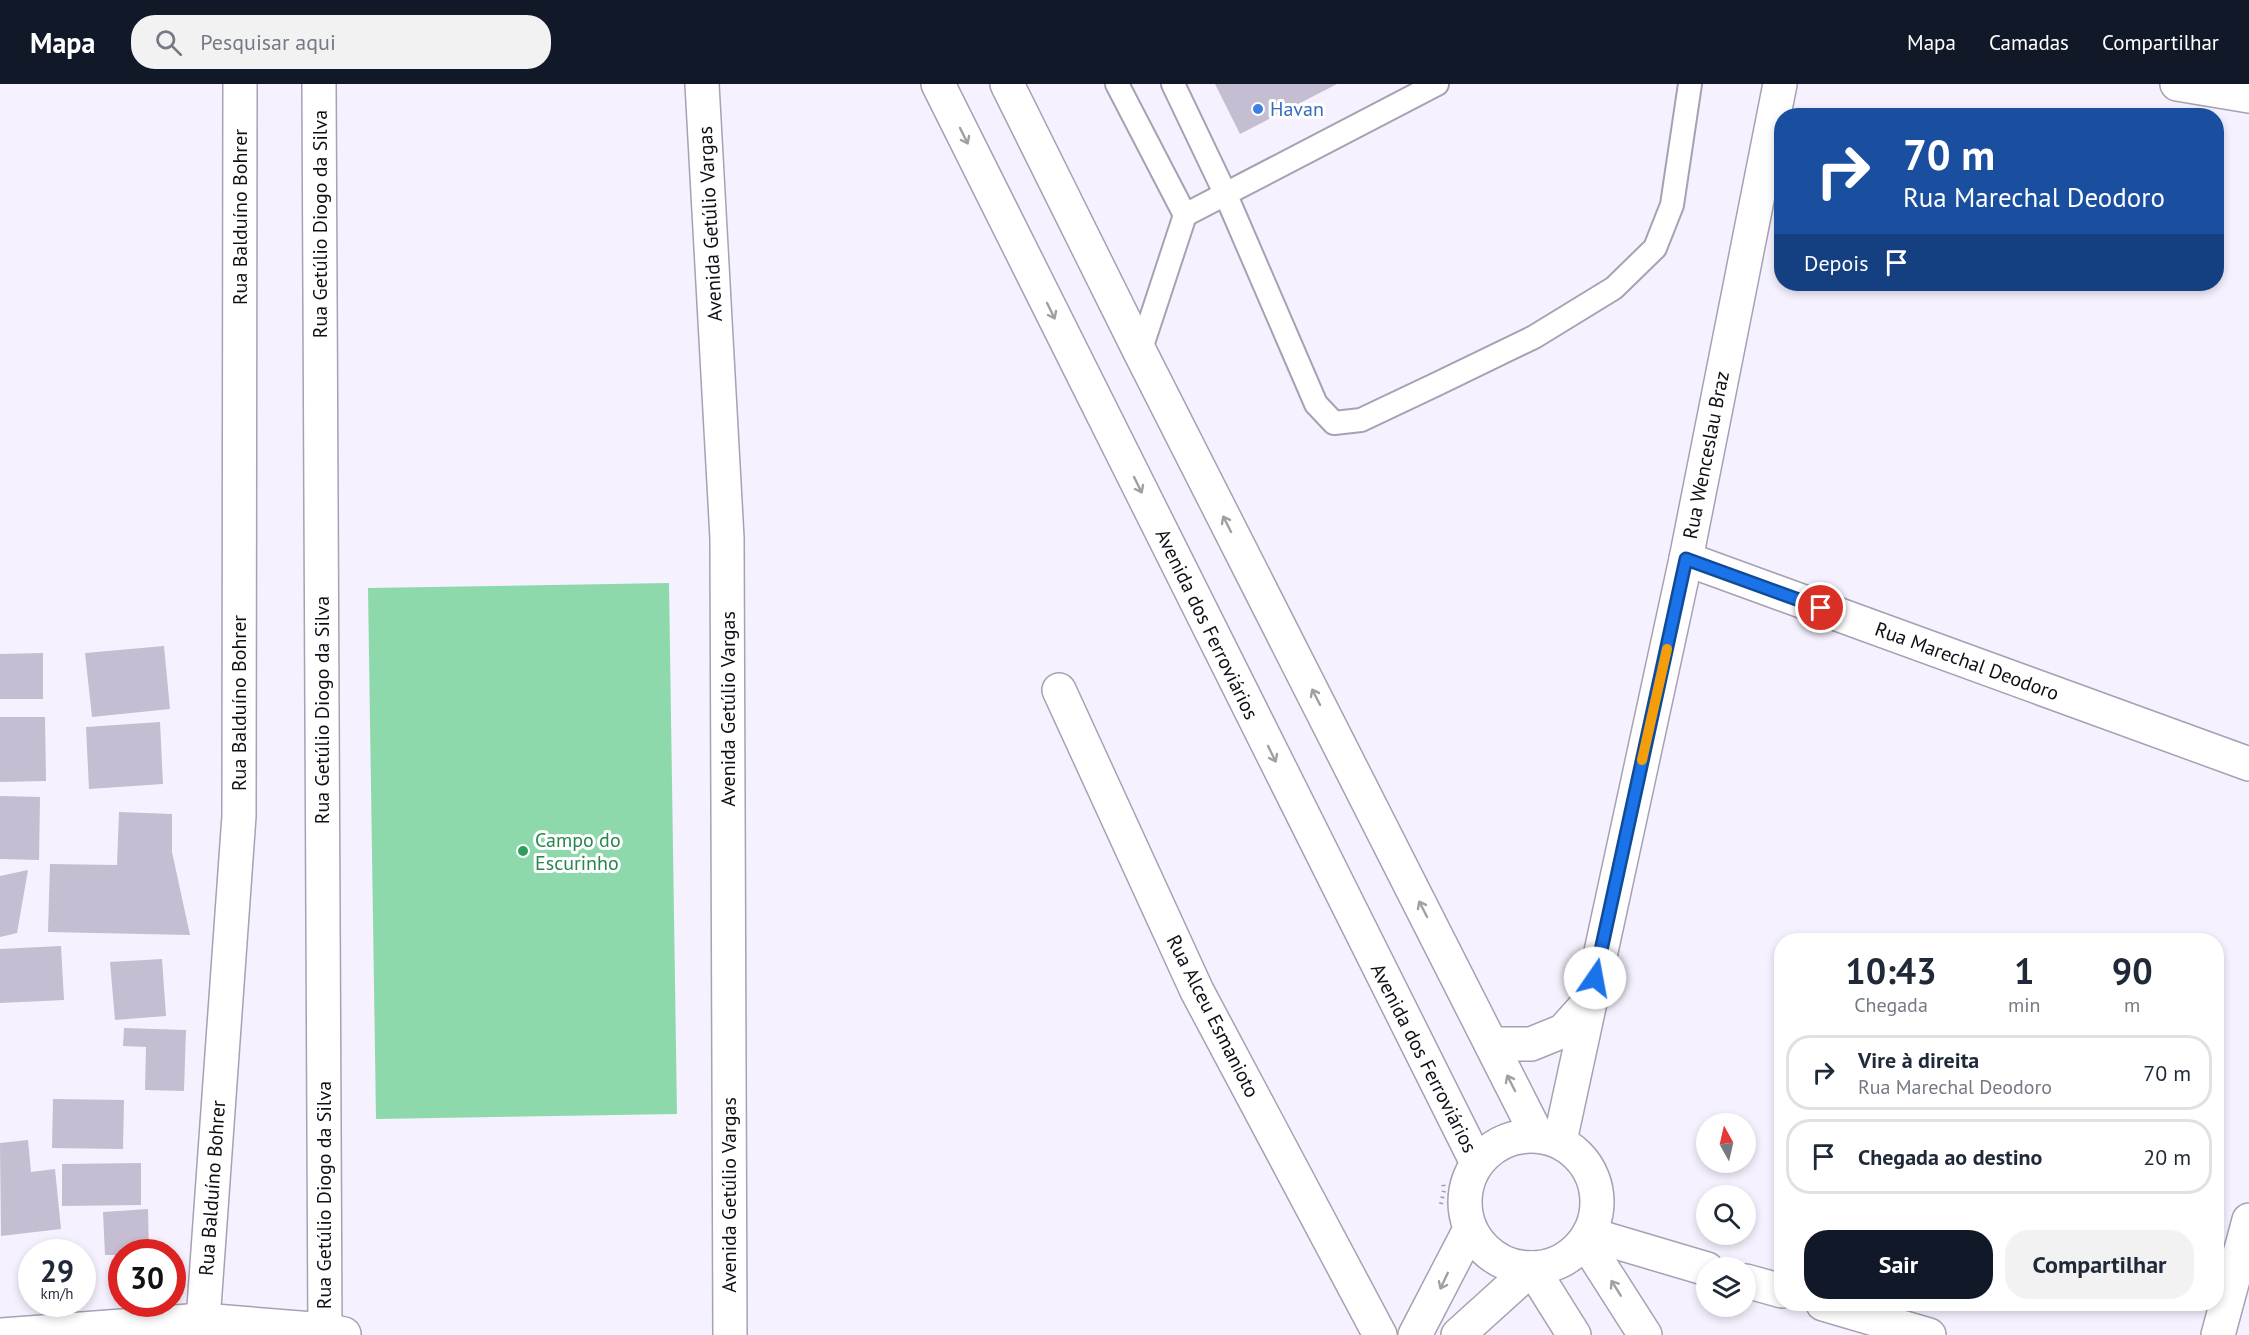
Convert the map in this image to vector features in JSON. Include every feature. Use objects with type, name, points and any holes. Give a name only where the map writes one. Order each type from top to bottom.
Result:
[{"type":"street","name":"Rua Balduíno Bohrer","points":[[202,1327],[239,816],[240,84]]},
{"type":"street","name":"Rua Getúlio Diogo da Silva","points":[[319,84],[332,1333]]},
{"type":"street","name":"Avenida Getúlio Vargas","points":[[702,84],[728,538],[730,1335]]},
{"type":"street","name":"Avenida dos Ferroviários","points":[[938,84],[1476,1163]]},
{"type":"street","points":[[1007,84],[1140,352],[1491,1044],[1549,1138],[1582,1158],[1595,1182],[1598,1208],[1587,1238],[1570,1255],[1552,1264],[1532,1268],[1513,1266],[1495,1258],[1481,1245],[1470,1229],[1464,1207],[1466,1184],[1476,1163],[1493,1147],[1514,1137],[1549,1138]]},
{"type":"street","name":"Rua Wenceslau Braz","points":[[1775,108],[1780,84]]},
{"type":"street","points":[[2176,84],[2249,96]]},
{"type":"street","name":"Rua Wenceslau Braz","points":[[1549,1138],[1590,1001],[1686,559],[1774,114]]},
{"type":"street","name":"Rua Marechal Deodoro","points":[[1686,559],[2249,764]]},
{"type":"street","name":"Rua Alceu Esmanioto","points":[[1059,690],[1197,991],[1380,1335]]},
{"type":"street","name":"Rua Wenceslau Braz","points":[[1491,1044],[1531,1044],[1563,1031],[1590,1001]]},
{"type":"street","points":[[2218,1335],[2249,1220]]},
{"type":"street","points":[[1415,1335],[1470,1229]]},
{"type":"street","points":[[1587,1238],[1696,1266]]},
{"type":"street","points":[[1587,1238],[1645,1335]]},
{"type":"street","points":[[1458,1335],[1532,1268]]},
{"type":"street","points":[[1532,1268],[1574,1335]]},
{"type":"street","points":[[1756,1284],[1774,1290]]},
{"type":"street","points":[[1847,1311],[1929,1335]]},
{"type":"street","points":[[2,1335],[202,1327],[332,1333]]},
{"type":"lane","points":[[1117,84],[1185,215]]},
{"type":"lane","points":[[1173,84],[1225,194],[1316,404],[1334,423],[1361,420],[1534,337],[1614,288],[1655,248],[1672,205],[1690,84]]},
{"type":"lane","points":[[1140,352],[1185,215],[1437,84]]},
{"type":"green space","name":"Campo do Escurinho","points":[[669,583],[677,1114],[376,1119],[368,588]]},
{"type":"building","name":"Havan","points":[[1215,84],[1337,84],[1240,134]]},
{"type":"building","points":[[164,646],[170,709],[92,717],[85,653]]},
{"type":"building","points":[[43,653],[43,699],[0,699],[0,654]]},
{"type":"building","points":[[0,717],[45,717],[46,781],[0,782]]},
{"type":"building","points":[[160,722],[163,784],[89,789],[86,727]]},
{"type":"building","points":[[0,796],[40,797],[39,860],[0,859]]},
{"type":"building","points":[[119,812],[172,814],[172,852],[190,935],[48,932],[50,864],[117,865]]},
{"type":"building","points":[[28,870],[17,933],[0,937],[0,876]]},
{"type":"building","points":[[61,946],[64,1000],[0,1003],[0,949]]},
{"type":"building","points":[[162,959],[166,1016],[115,1020],[110,962]]},
{"type":"building","points":[[124,1028],[186,1030],[184,1091],[145,1090],[146,1047],[123,1046]]},
{"type":"building","points":[[53,1099],[124,1100],[123,1149],[52,1148]]},
{"type":"building","points":[[28,1140],[31,1172],[55,1169],[61,1229],[1,1236],[0,1143]]},
{"type":"building","points":[[141,1163],[141,1205],[62,1206],[62,1164]]},
{"type":"building","points":[[148,1209],[149,1239],[108,1239],[108,1255],[105,1255],[103,1212]]},
{"type":"slow traffic","points":[[1642,760],[1667,649]]},
{"type":"place","name":"Havan","points":[[1258,109]]},
{"type":"place","name":"Campo do Escurinho","points":[[523,851]]},
{"type":"route","points":[[1595,978],[1686,559],[1821,608]]}]
